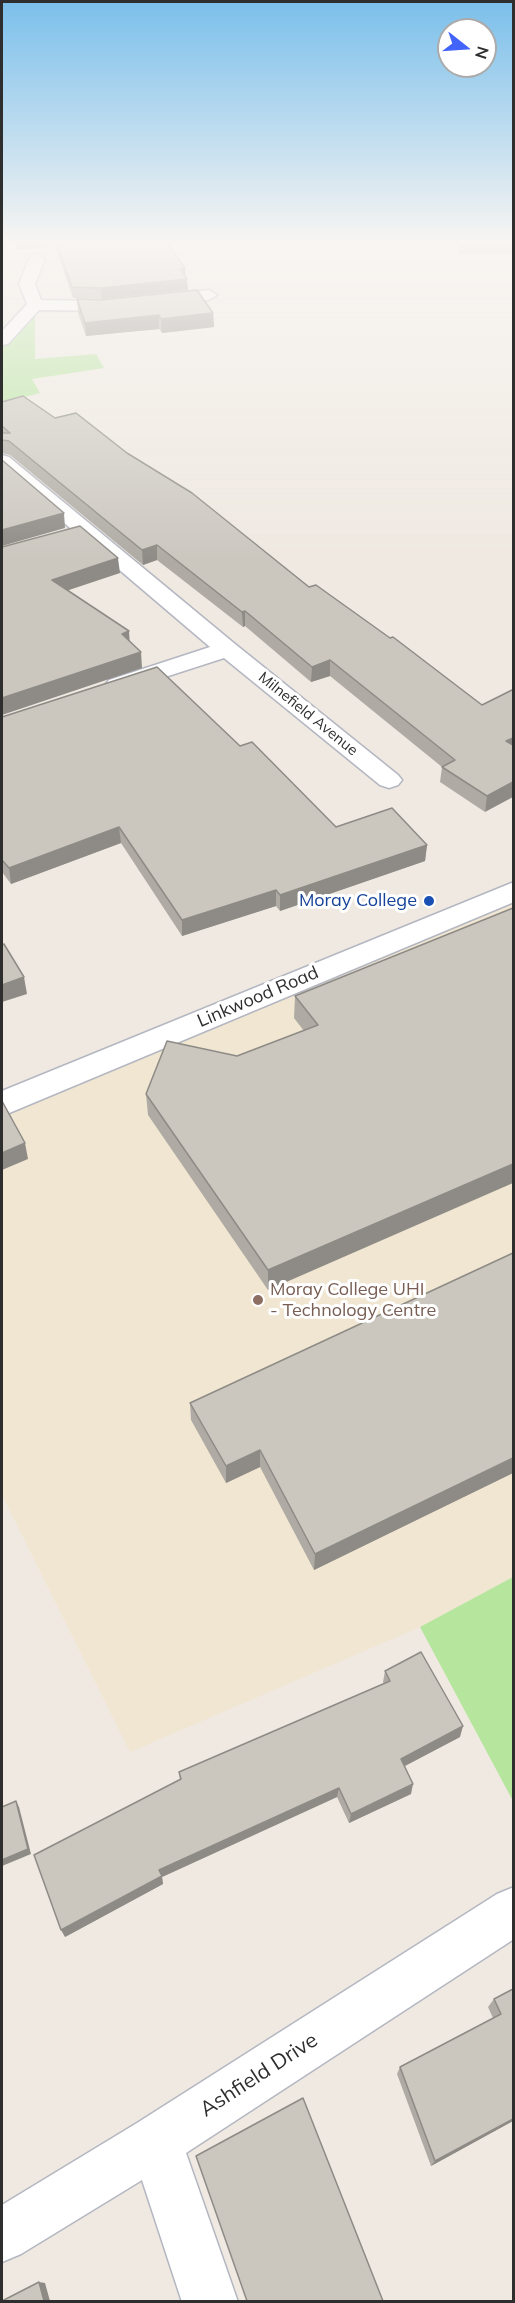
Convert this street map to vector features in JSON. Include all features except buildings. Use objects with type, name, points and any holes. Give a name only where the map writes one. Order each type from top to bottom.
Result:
[{"type":"street","name":"Milnefield Avenue","points":[[2,461],[75,534],[226,649],[389,780]]},
{"type":"street","points":[[92,694],[226,649]]},
{"type":"street","name":"Linkwood Road","points":[[2,1104],[513,891]]},
{"type":"street","name":"Ashfield Drive","points":[[2,2235],[156,2142],[513,1911]]},
{"type":"street","points":[[156,2142],[210,2301]]},
{"type":"shaded area","name":"Moray College UHI - Technology Centre","points":[[513,891],[513,1577],[420,1627],[130,1752],[2,1495],[2,1104]]},
{"type":"green space","points":[[2,347],[35,347],[35,359],[96,354],[104,368],[32,379],[40,393],[2,403]]},
{"type":"green space","points":[[513,1577],[513,1801],[420,1627]]},
{"type":"place","name":"Moray College","points":[[429,901]]},
{"type":"place","name":"Moray College UHI - Technology Centre","points":[[258,1300]]}]
